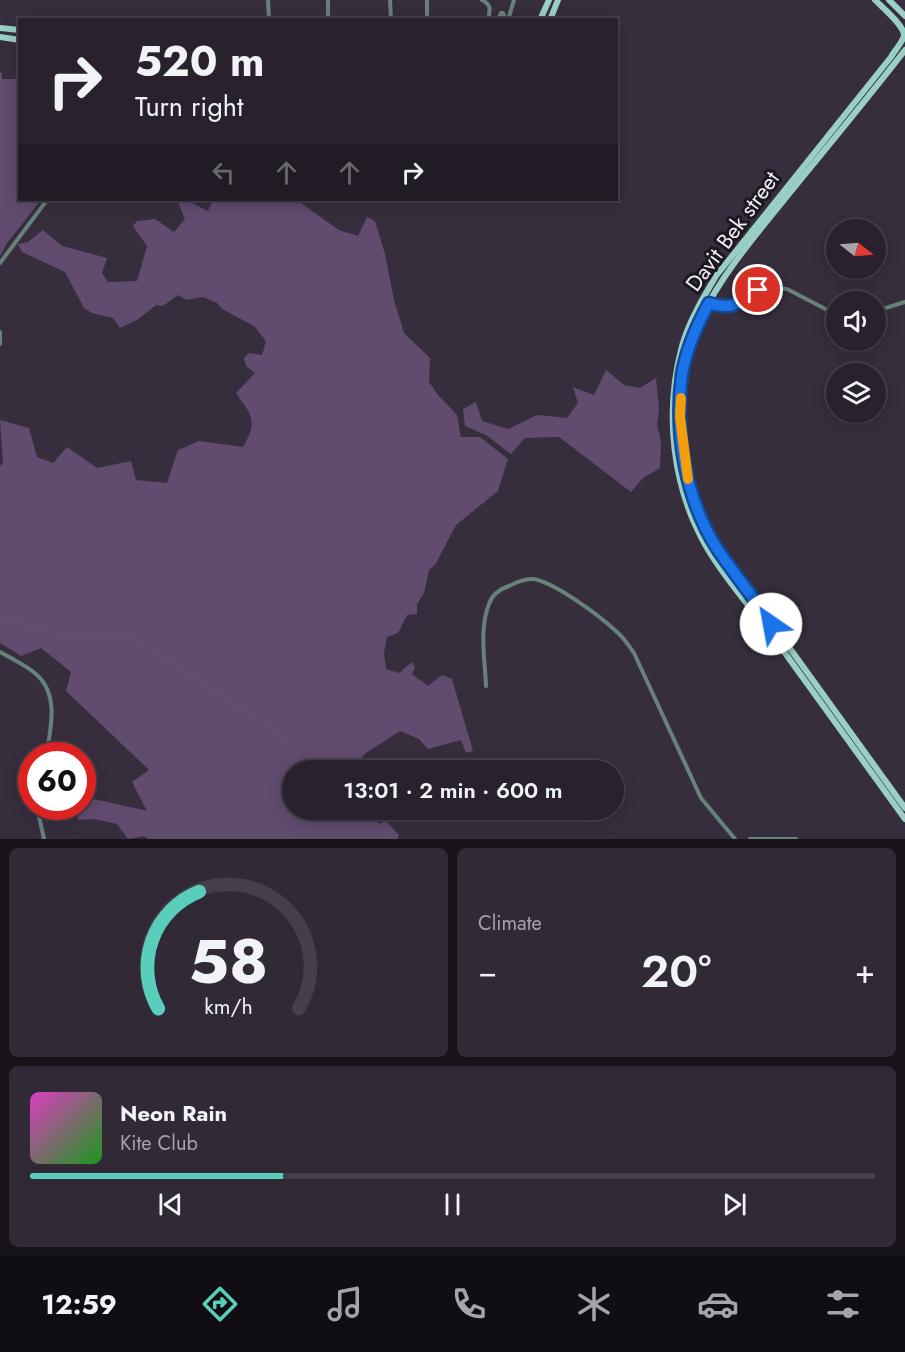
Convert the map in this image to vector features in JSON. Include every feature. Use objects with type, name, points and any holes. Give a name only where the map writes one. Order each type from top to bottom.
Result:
[{"type":"main road","points":[[541,18],[549,0]]},
{"type":"main road","points":[[551,18],[558,0]]},
{"type":"main road","name":"Davit Bek street","points":[[875,0],[902,26],[904,36],[891,57],[722,280],[690,344],[682,375],[680,417],[687,476],[696,507],[709,536],[767,624],[905,807]]},
{"type":"main road","points":[[889,0],[905,16]]},
{"type":"main road","points":[[0,28],[18,30]]},
{"type":"main road","points":[[0,37],[18,40]]},
{"type":"main road","name":"Davit Bek street","points":[[767,624],[737,591],[707,548],[692,519],[682,489],[674,447],[674,402],[682,345],[702,300],[716,276],[905,50]]},
{"type":"main road","points":[[737,591],[736,586],[739,584],[744,586]]},
{"type":"main road","name":"Davit Bek street","points":[[830,709],[905,819]]},
{"type":"street","points":[[268,0],[269,18]]},
{"type":"street","points":[[327,18],[328,0]]},
{"type":"street","points":[[390,0],[391,18]]},
{"type":"street","points":[[427,0],[427,18]]},
{"type":"street","points":[[482,0],[489,5],[488,18]]},
{"type":"street","points":[[508,18],[514,0]]},
{"type":"street","points":[[0,263],[46,201]]},
{"type":"street","points":[[702,300],[717,306],[733,306],[758,290],[778,288],[787,289],[826,309]]},
{"type":"street","points":[[886,307],[905,302]]},
{"type":"street","points":[[0,332],[0,344]]},
{"type":"street","points":[[486,686],[483,625],[489,602],[500,590],[514,584],[530,579],[547,583],[584,606],[627,642],[701,798],[735,839]]},
{"type":"street","points":[[0,652],[35,673],[45,683],[50,693],[52,714],[48,742]]},
{"type":"street","points":[[40,820],[44,839]]},
{"type":"street","points":[[750,839],[796,839]]},
{"type":"shaded area","points":[[0,72],[2,79],[18,79],[18,201],[40,201],[7,243],[0,256]]},
{"type":"shaded area","points":[[177,201],[188,201],[208,211],[213,201],[303,201],[302,204],[339,230],[358,236],[367,217],[375,221],[404,333],[430,358],[429,382],[457,415],[461,437],[480,437],[508,459],[498,491],[456,525],[435,565],[429,570],[424,593],[417,604],[417,614],[407,615],[398,633],[387,637],[384,653],[386,669],[399,673],[412,662],[415,667],[412,674],[428,686],[442,675],[452,679],[473,751],[466,753],[461,740],[428,749],[419,739],[400,731],[366,753],[359,760],[282,760],[282,820],[374,820],[379,824],[386,821],[399,835],[397,839],[148,839],[144,836],[128,839],[117,824],[96,819],[96,799],[147,811],[132,782],[149,770],[66,691],[71,672],[41,648],[21,656],[0,643],[0,466],[3,463],[0,420],[29,428],[37,457],[53,463],[67,447],[97,468],[131,461],[136,480],[167,483],[178,450],[199,441],[243,447],[248,438],[252,425],[251,419],[236,393],[255,373],[246,366],[244,358],[249,353],[262,355],[266,341],[254,326],[203,297],[186,300],[178,295],[163,306],[156,305],[137,320],[120,328],[113,318],[92,313],[84,308],[65,272],[22,252],[18,244],[28,242],[43,230],[62,246],[107,258],[102,273],[108,282],[137,281],[147,246],[133,226],[137,221],[155,219],[174,232],[185,219]]},
{"type":"shaded area","points":[[606,370],[624,385],[640,388],[656,378],[659,409],[657,424],[661,442],[660,468],[643,478],[631,492],[559,437],[525,438],[511,454],[486,435],[465,426],[463,409],[476,402],[482,421],[508,429],[537,415],[567,418],[578,403],[573,387],[594,395]]},
{"type":"waterway","points":[[0,616],[47,632],[129,635],[277,732],[308,760]]},
{"type":"waterway","points":[[374,820],[395,839]]},
{"type":"slow traffic","points":[[681,398],[680,417],[688,479]]},
{"type":"route","points":[[758,290],[733,306],[717,306],[709,303],[693,335],[687,355],[682,375],[680,417],[687,476],[703,524],[771,624]]}]
